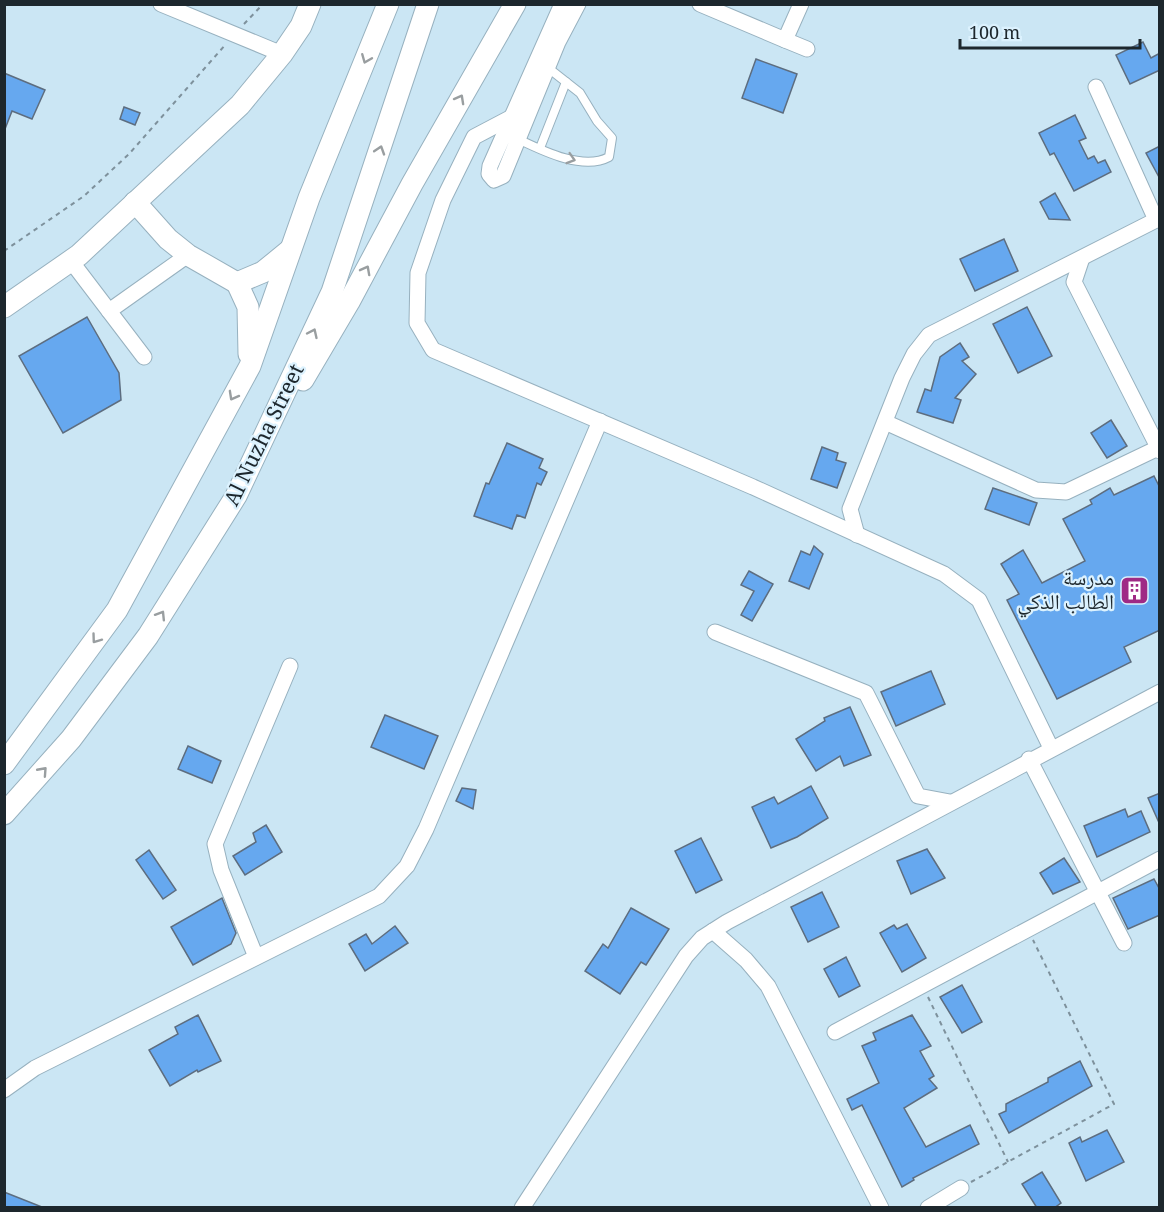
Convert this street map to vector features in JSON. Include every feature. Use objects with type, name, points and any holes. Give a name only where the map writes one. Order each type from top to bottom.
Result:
[{"type":"main road","points":[[4,307],[71,261],[240,105],[282,54],[301,26],[310,4]]},
{"type":"main road","name":"Al Nuzha Street","points":[[4,764],[117,610],[250,366],[291,249],[388,4]]},
{"type":"main road","name":"Al Nuzha Street","points":[[4,814],[71,740],[148,636],[236,496],[332,292],[428,4]]},
{"type":"main road","points":[[269,426],[314,364],[515,4]]},
{"type":"main road","points":[[135,202],[168,239],[188,255],[237,283],[248,307],[250,366]]},
{"type":"main road","points":[[237,283],[263,272],[291,249]]},
{"type":"street","points":[[161,4],[282,54]]},
{"type":"street","points":[[562,4],[490,166],[489,174],[494,180],[503,176],[547,67],[578,4]]},
{"type":"street","points":[[700,4],[807,49]]},
{"type":"street","points":[[785,40],[801,4]]},
{"type":"street","points":[[827,521],[838,518],[850,509],[907,367],[929,335],[1158,219],[1096,87]]},
{"type":"street","points":[[512,117],[474,137],[443,200],[418,273],[417,323],[433,350],[944,574],[979,600],[1051,748]]},
{"type":"street","points":[[109,311],[188,255]]},
{"type":"street","points":[[1074,282],[1082,258]]},
{"type":"street","points":[[71,261],[144,357]]},
{"type":"street","points":[[885,422],[1036,490],[1066,492],[1159,449],[1074,282],[1049,274]]},
{"type":"street","points":[[4,1090],[35,1068],[379,896],[407,866],[430,818],[600,422]]},
{"type":"street","points":[[850,509],[857,534]]},
{"type":"street","points":[[715,632],[866,693],[918,796],[913,822]]},
{"type":"street","points":[[256,957],[221,870],[215,843],[290,666]]},
{"type":"street","points":[[522,1208],[686,956],[702,938],[1029,759],[1160,692]]},
{"type":"street","points":[[1029,759],[1124,943]]},
{"type":"street","points":[[918,796],[950,802]]},
{"type":"street","points":[[835,1032],[1160,859]]},
{"type":"street","points":[[712,931],[746,960],[768,986],[881,1208]]},
{"type":"street","points":[[928,1208],[961,1188]]},
{"type":"lane","points":[[526,85],[516,121],[517,139],[576,162],[596,163],[609,156],[612,151],[612,138],[597,121],[580,93],[547,67]]},
{"type":"lane","points":[[540,148],[566,82]]},
{"type":"path","points":[[4,251],[84,196],[129,154],[263,4]]},
{"type":"path","points":[[961,1188],[1114,1104],[1028,929]]},
{"type":"path","points":[[922,985],[1008,1162]]},
{"type":"building","points":[[1143,42],[1151,58],[1160,53],[1160,70],[1130,84],[1116,55]]},
{"type":"building","points":[[756,59],[797,74],[783,113],[742,98]]},
{"type":"building","points":[[4,73],[45,90],[32,119],[12,111],[5,129]]},
{"type":"building","points":[[124,107],[140,113],[135,125],[120,119]]},
{"type":"building","points":[[1075,115],[1086,138],[1079,141],[1088,159],[1094,156],[1098,163],[1105,160],[1111,172],[1074,191],[1054,153],[1050,155],[1039,133]]},
{"type":"building","points":[[1160,146],[1160,179],[1146,153]]},
{"type":"building","points":[[1055,193],[1070,220],[1049,219],[1040,202]]},
{"type":"building","points":[[1004,239],[1018,271],[975,291],[960,259]]},
{"type":"building","points":[[1027,307],[1052,356],[1018,373],[993,324]]},
{"type":"building","points":[[87,317],[119,373],[121,400],[63,433],[19,356]]},
{"type":"building","points":[[960,343],[969,357],[962,361],[976,374],[955,398],[961,400],[953,423],[917,412],[925,389],[931,391],[940,357]]},
{"type":"building","points":[[1111,420],[1127,446],[1107,458],[1091,433]]},
{"type":"building","points":[[507,443],[543,459],[539,468],[547,472],[541,485],[537,483],[525,518],[517,515],[512,529],[474,516],[486,483],[489,484]]},
{"type":"building","points":[[822,447],[838,453],[836,460],[846,463],[837,488],[811,479]]},
{"type":"building","points":[[1154,476],[1160,488],[1160,630],[1124,647],[1131,662],[1057,699],[1007,600],[1019,594],[1001,564],[1023,550],[1042,583],[1085,561],[1063,519],[1092,504],[1090,500],[1110,488],[1114,495]]},
{"type":"building","points":[[993,488],[1037,503],[1029,525],[985,509]]},
{"type":"building","points":[[814,546],[823,554],[809,589],[789,581],[801,551],[810,555]]},
{"type":"building","points":[[749,571],[773,584],[752,621],[741,615],[754,591],[741,585]]},
{"type":"building","points":[[931,671],[945,704],[896,726],[881,692]]},
{"type":"building","points":[[850,707],[871,755],[844,766],[840,756],[816,771],[796,739],[825,721],[824,718]]},
{"type":"building","points":[[385,715],[438,736],[424,769],[371,747]]},
{"type":"building","points":[[188,746],[221,761],[212,783],[178,769]]},
{"type":"building","points":[[811,786],[828,818],[797,837],[771,848],[752,807],[774,797],[778,804]]},
{"type":"building","points":[[462,788],[476,790],[473,809],[456,801]]},
{"type":"building","points":[[1160,793],[1160,825],[1148,798]]},
{"type":"building","points":[[1125,809],[1128,817],[1141,811],[1150,832],[1097,857],[1084,826]]},
{"type":"building","points":[[266,825],[282,852],[245,875],[233,856],[256,842],[253,833]]},
{"type":"building","points":[[701,838],[722,880],[696,893],[675,851]]},
{"type":"building","points":[[927,849],[945,878],[911,894],[897,861]]},
{"type":"building","points":[[149,850],[176,890],[163,899],[136,860]]},
{"type":"building","points":[[1064,858],[1080,882],[1053,894],[1040,873]]},
{"type":"building","points":[[1154,879],[1160,890],[1160,915],[1128,929],[1113,898]]},
{"type":"building","points":[[822,892],[839,927],[808,942],[791,907]]},
{"type":"building","points":[[222,898],[236,933],[231,944],[193,965],[171,927]]},
{"type":"building","points":[[631,908],[669,929],[646,965],[641,962],[620,994],[585,971],[603,944],[608,948]]},
{"type":"building","points":[[907,924],[926,958],[902,972],[880,933],[894,925],[897,929]]},
{"type":"building","points":[[395,926],[408,943],[365,971],[349,944],[366,934],[372,944]]},
{"type":"building","points":[[846,957],[860,986],[839,997],[824,969]]},
{"type":"building","points":[[962,985],[982,1022],[962,1033],[940,997]]},
{"type":"building","points":[[198,1015],[221,1061],[198,1072],[197,1070],[170,1086],[149,1050],[178,1034],[175,1027]]},
{"type":"building","points":[[912,1015],[931,1046],[920,1051],[934,1076],[929,1079],[937,1088],[904,1108],[926,1147],[970,1125],[979,1144],[913,1178],[914,1180],[902,1187],[862,1105],[852,1110],[847,1099],[879,1083],[862,1046],[876,1040],[873,1033]]},
{"type":"building","points":[[1080,1061],[1092,1086],[1009,1133],[999,1114],[1006,1111],[1006,1104],[1048,1082],[1048,1078]]},
{"type":"building","points":[[1107,1130],[1124,1162],[1086,1181],[1069,1143],[1080,1137],[1082,1142]]},
{"type":"building","points":[[1042,1172],[1061,1203],[1054,1208],[1037,1208],[1022,1184]]},
{"type":"building","points":[[4,1192],[42,1207],[42,1208],[4,1208]]},
{"type":"place","name":"مدرسة الطالب الذكي","points":[[1135,590]]}]
